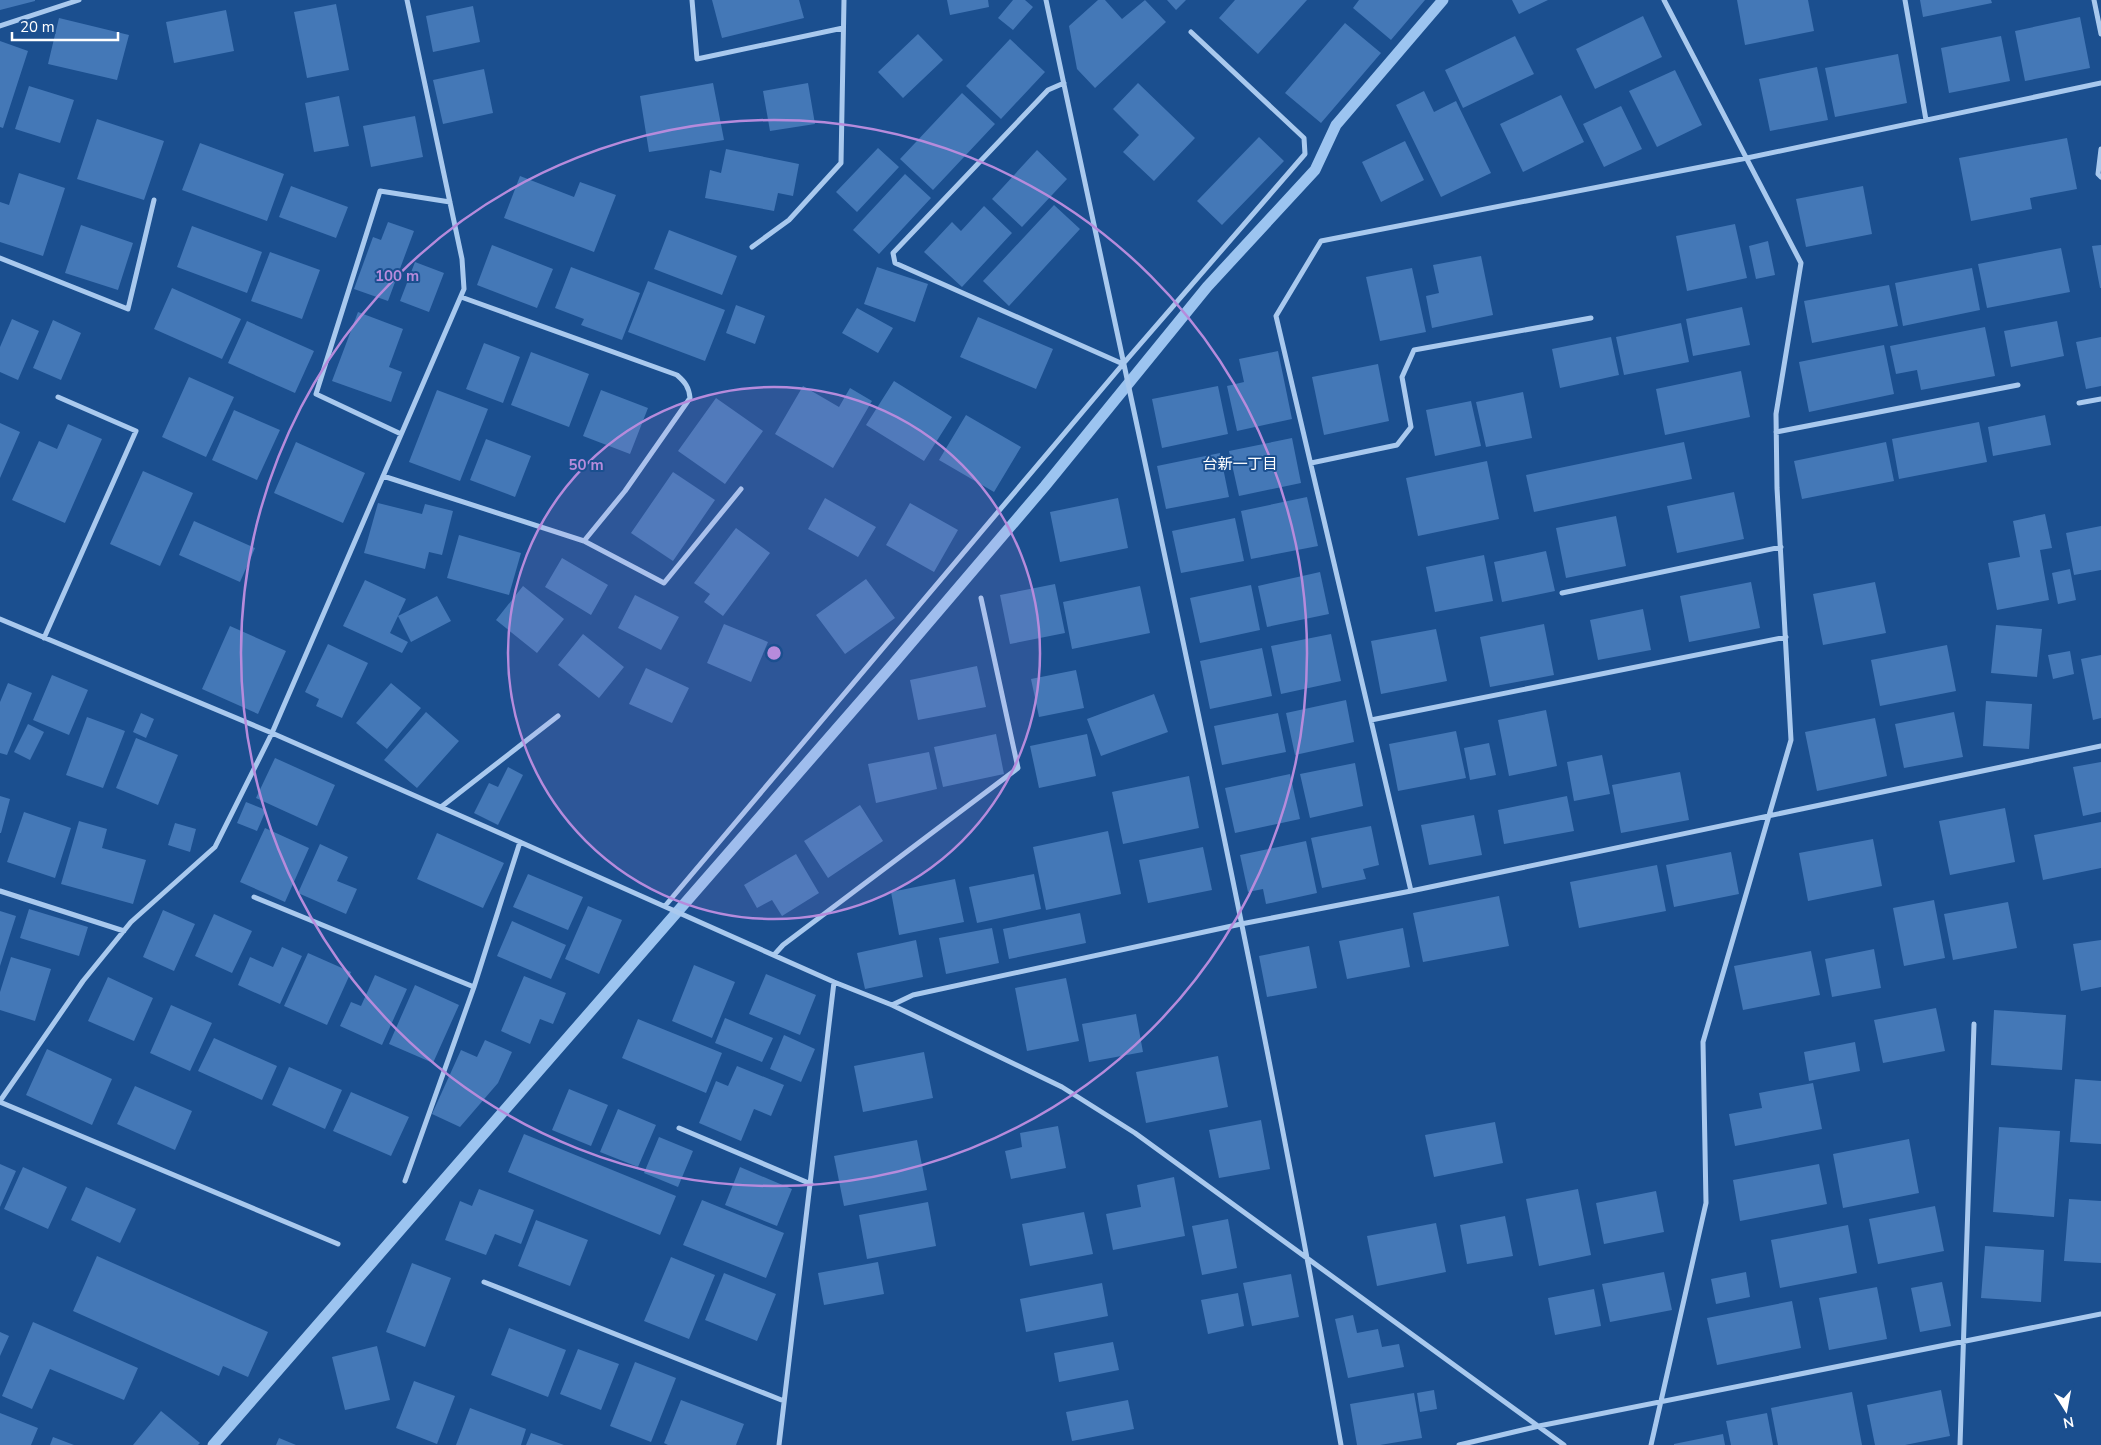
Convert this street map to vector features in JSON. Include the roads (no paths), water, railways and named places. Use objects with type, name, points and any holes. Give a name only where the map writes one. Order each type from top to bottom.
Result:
[{"type":"street","points":[[0,26],[80,0]]},
{"type":"street","points":[[338,1244],[0,1102],[83,981],[130,922],[215,847],[272,733],[464,289],[462,258],[407,0]]},
{"type":"street","points":[[692,0],[697,59],[843,28]]},
{"type":"street","points":[[752,247],[789,220],[841,163],[844,0]]},
{"type":"street","points":[[1046,0],[1241,924],[1308,1259],[1341,1445]]},
{"type":"street","points":[[1651,1445],[1659,1402],[1706,1203],[1703,1042],[1792,740],[1781,547],[1776,414],[1801,263],[1664,0]]},
{"type":"street","points":[[1905,0],[1926,120]]},
{"type":"street","points":[[2094,0],[2101,34]]},
{"type":"street","points":[[665,906],[1123,364],[1305,154],[1304,138],[1191,32]]},
{"type":"street","points":[[1064,83],[1048,90],[893,253],[895,263],[1123,364]]},
{"type":"street","points":[[1411,891],[1276,316],[1321,242],[1747,158],[2101,83]]},
{"type":"street","points":[[2101,149],[2098,174],[2101,177]]},
{"type":"street","points":[[401,434],[316,394],[380,191],[450,202]]},
{"type":"street","points":[[0,258],[128,309],[154,200]]},
{"type":"street","points":[[461,297],[677,375],[690,390],[690,398],[685,406],[625,491],[584,541]]},
{"type":"street","points":[[1310,463],[1397,445],[1411,427],[1402,377],[1414,350],[1591,318]]},
{"type":"street","points":[[1776,432],[2018,385]]},
{"type":"street","points":[[44,638],[136,431],[58,397]]},
{"type":"street","points":[[2079,403],[2101,399]]},
{"type":"street","points":[[383,476],[584,541],[664,583],[741,489]]},
{"type":"street","points":[[1562,593],[1781,547]]},
{"type":"street","points":[[774,955],[783,945],[1018,768],[981,598]]},
{"type":"street","points":[[0,620],[272,733],[834,982],[892,1005],[1062,1087],[1135,1133],[1564,1445]]},
{"type":"street","points":[[1371,720],[1786,637]]},
{"type":"street","points":[[441,807],[558,716]]},
{"type":"street","points":[[892,1005],[913,994],[2101,746]]},
{"type":"street","points":[[405,1181],[474,987],[520,842]]},
{"type":"street","points":[[0,891],[124,931]]},
{"type":"street","points":[[254,897],[474,987]]},
{"type":"street","points":[[780,1445],[834,982]]},
{"type":"street","points":[[1960,1445],[1974,1024]]},
{"type":"street","points":[[679,1128],[811,1184]]},
{"type":"street","points":[[484,1282],[784,1401]]},
{"type":"street","points":[[1459,1445],[1539,1426],[2101,1314]]},
{"type":"waterway","points":[[213,1445],[894,663],[1045,486],[1207,287],[1315,170],[1336,125],[1443,0]]},
{"type":"district","name":"台新一丁目","points":[[1240,464]]}]
